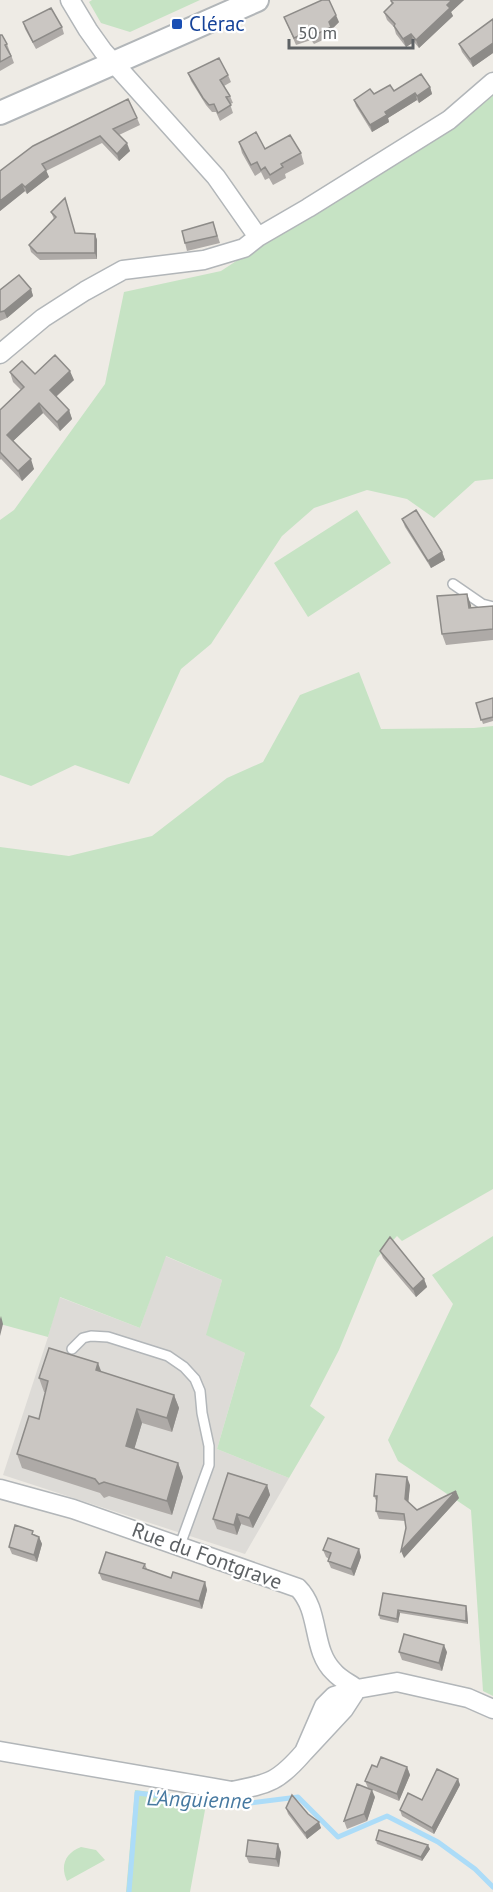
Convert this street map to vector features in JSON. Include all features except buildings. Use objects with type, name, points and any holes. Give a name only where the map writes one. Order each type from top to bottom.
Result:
[{"type":"street","points":[[70,0],[88,30],[114,63],[216,177],[258,237]]},
{"type":"street","points":[[0,113],[258,0]]},
{"type":"street","points":[[0,354],[43,318],[123,270],[204,261],[244,248],[258,237],[449,120],[493,82]]},
{"type":"street","name":"Rue du Fontgrave","points":[[0,1489],[73,1509],[298,1588],[306,1596],[311,1607],[323,1656],[333,1672],[357,1689]]},
{"type":"street","points":[[0,1751],[232,1791],[261,1786],[287,1772],[304,1752],[324,1706],[334,1696],[357,1689],[397,1682],[468,1698],[493,1709]]},
{"type":"lane","points":[[453,584],[482,604],[493,607]]},
{"type":"lane","points":[[72,1349],[83,1338],[108,1337],[168,1356],[184,1367],[195,1379],[200,1391],[209,1446],[209,1465],[180,1545]]},
{"type":"shaded area","points":[[165,1256],[222,1280],[207,1335],[245,1353],[217,1449],[289,1478],[245,1554],[3,1475],[59,1297],[140,1328]]},
{"type":"green space","points":[[92,0],[200,0],[130,32],[101,23],[89,2]]},
{"type":"green space","points":[[493,93],[493,479],[475,481],[434,518],[407,499],[367,490],[314,508],[282,536],[211,644],[181,669],[129,784],[75,765],[31,786],[0,775],[0,520],[14,510],[105,384],[124,292],[221,271]]},
{"type":"green space","points":[[357,510],[391,563],[308,617],[274,563]]},
{"type":"green space","points":[[359,672],[381,729],[493,726],[493,1189],[402,1241],[397,1236],[377,1258],[339,1350],[310,1406],[325,1417],[289,1478],[217,1449],[245,1353],[206,1335],[222,1280],[166,1256],[140,1328],[60,1297],[48,1337],[0,1324],[0,847],[69,856],[152,836],[227,778],[263,762],[300,695]]},
{"type":"green space","points":[[493,1236],[493,1696],[483,1691],[471,1510],[398,1461],[388,1440],[453,1304],[432,1275]]},
{"type":"green space","points":[[135,1790],[207,1799],[190,1892],[126,1892]]},
{"type":"green space","points":[[81,1847],[96,1850],[105,1860],[67,1881],[64,1870],[65,1861],[71,1853]]},
{"type":"waterway","name":"L'Anguienne","points":[[129,1892],[137,1793],[235,1805],[298,1797],[338,1837],[387,1816],[438,1842],[475,1869],[493,1887]]},
{"type":"place","name":"Clérac","points":[[177,24]]}]
